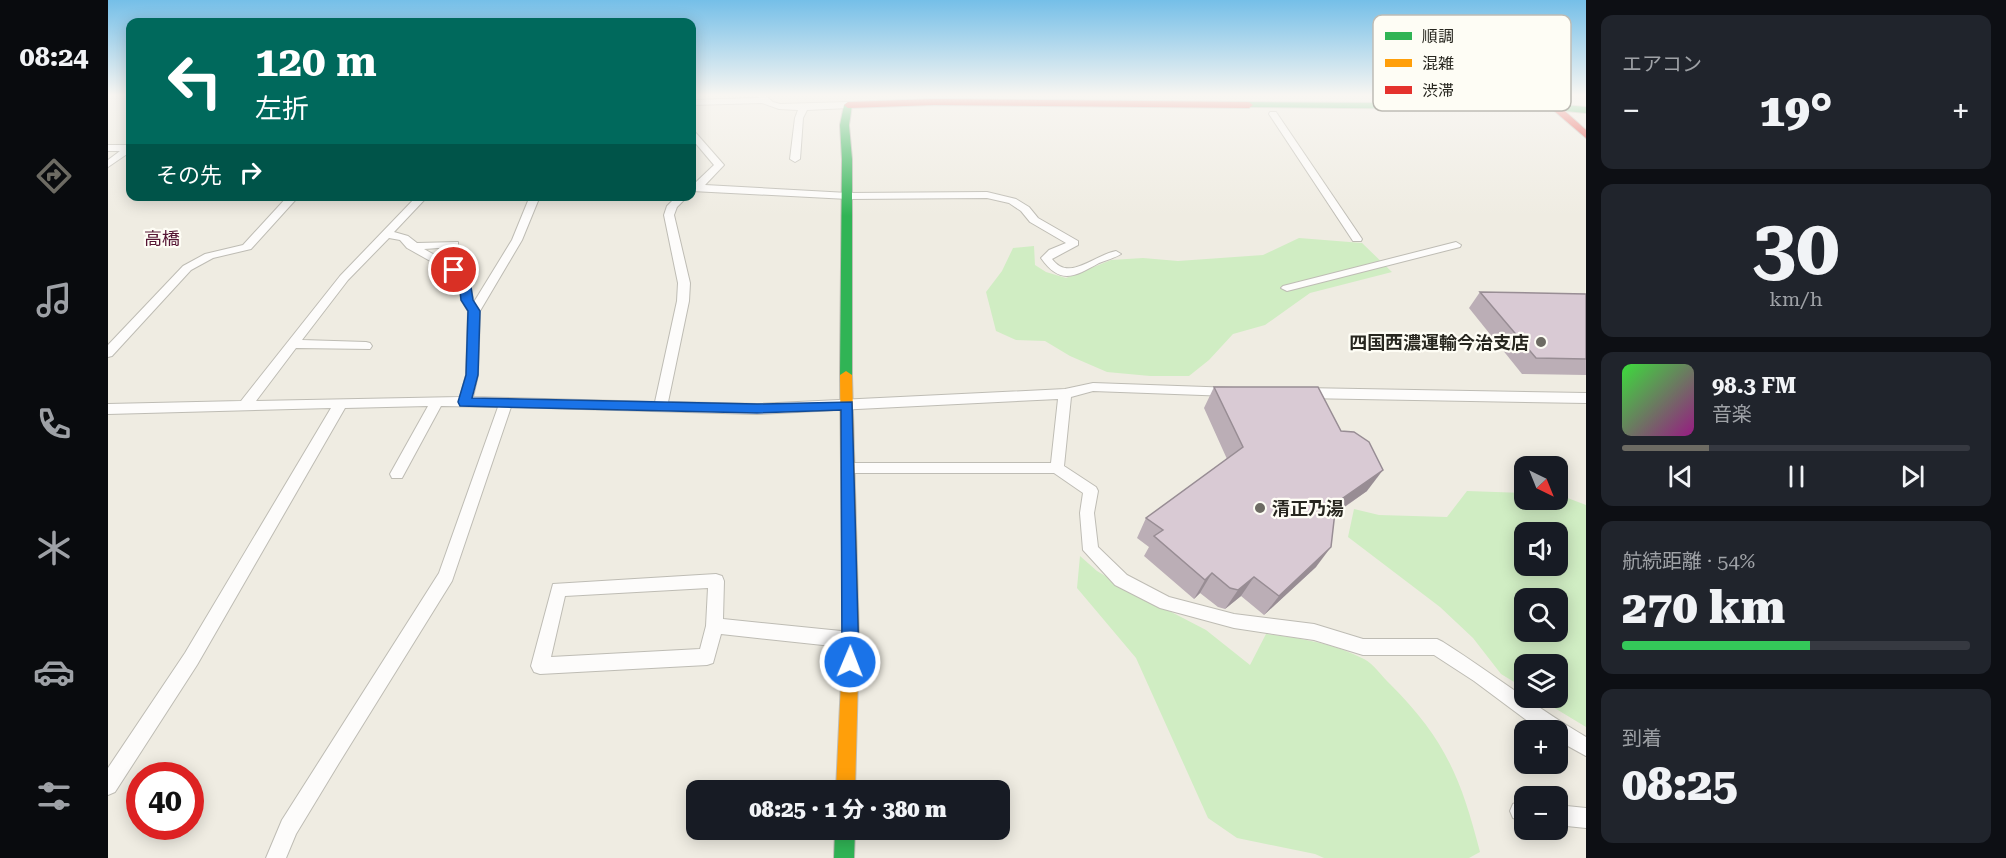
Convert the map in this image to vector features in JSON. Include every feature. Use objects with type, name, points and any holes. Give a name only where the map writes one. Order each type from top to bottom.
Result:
[{"type":"street","points":[[795,159],[797,136]]},
{"type":"street","points":[[844,136],[848,196],[844,276],[851,640],[846,780]]},
{"type":"street","points":[[1289,136],[1357,239]]},
{"type":"street","points":[[696,139],[719,165],[696,186]]},
{"type":"street","points":[[108,148],[126,148]]},
{"type":"street","points":[[108,164],[126,151]]},
{"type":"street","points":[[696,188],[848,196],[987,195],[1011,201],[1025,209],[1034,220],[1074,243],[1046,258],[1050,267],[1060,272],[1075,273],[1106,254],[1116,254]]},
{"type":"street","points":[[108,353],[187,268],[209,256],[247,247],[289,201]]},
{"type":"street","points":[[246,404],[344,278],[418,201]]},
{"type":"street","points":[[465,402],[472,375],[474,311],[517,240],[533,201]]},
{"type":"street","points":[[660,407],[683,301],[684,283],[669,215],[672,206],[678,201]]},
{"type":"street","points":[[387,234],[404,238],[411,246],[454,270],[464,280],[467,300],[474,311]]},
{"type":"street","points":[[411,246],[454,244]]},
{"type":"street","points":[[1287,288],[1455,245]]},
{"type":"street","points":[[293,344],[366,346]]},
{"type":"street","points":[[108,409],[437,401],[757,409],[1065,394],[1093,387],[1244,391]]},
{"type":"street","points":[[1290,393],[1586,398]]},
{"type":"street","points":[[1057,468],[1065,394]]},
{"type":"street","points":[[397,474],[437,401]]},
{"type":"street","points":[[108,785],[191,659],[341,403]]},
{"type":"street","points":[[276,858],[289,827],[313,786],[447,576],[506,404]]},
{"type":"street","points":[[848,468],[1057,468],[1091,491],[1087,513],[1090,550],[1122,580],[1166,603],[1234,621],[1314,632],[1363,647],[1437,647],[1480,675],[1543,722],[1586,747]]},
{"type":"street","points":[[716,581],[714,626],[707,657],[540,666],[560,589],[716,581]]},
{"type":"street","points":[[714,626],[851,640]]},
{"type":"street","points":[[1568,816],[1586,818]]},
{"type":"street","points":[[844,858],[845,840]]},
{"type":"green space","points":[[1299,238],[1362,243],[1392,272],[1310,293],[1265,325],[1233,334],[1209,360],[1189,376],[1150,376],[1107,372],[1070,356],[1045,341],[1016,340],[996,331],[986,292],[1002,271],[1013,248],[1034,246],[1035,265],[1046,272],[1066,278],[1111,260],[1143,258],[1178,261],[1263,255]]},
{"type":"green space","points":[[1467,491],[1514,493],[1514,510],[1568,510],[1568,498],[1586,505],[1586,727],[1555,708],[1568,708],[1568,654],[1514,654],[1514,682],[1501,674],[1473,638],[1440,607],[1348,537],[1354,509],[1379,515],[1447,517]]},
{"type":"green space","points":[[1080,556],[1097,571],[1129,590],[1206,630],[1250,665],[1266,634],[1328,645],[1368,661],[1409,704],[1438,742],[1458,781],[1480,852],[1469,858],[1324,858],[1315,854],[1237,838],[1208,818],[1136,658],[1077,588]]},
{"type":"building","points":[[1480,292],[1586,294],[1586,359],[1536,358]]},
{"type":"building","name":"清正乃湯","points":[[1214,387],[1318,387],[1341,431],[1354,432],[1369,442],[1383,470],[1336,503],[1331,547],[1279,596],[1254,577],[1238,590],[1230,588],[1212,573],[1205,580],[1154,536],[1163,530],[1146,518],[1243,447]]},
{"type":"traffic: fast","points":[[845,136],[847,159],[846,375]]},
{"type":"traffic: fast","points":[[844,858],[845,840]]},
{"type":"traffic: slow","points":[[846,375],[851,640],[846,780]]},
{"type":"place","name":"四国西濃運輸今治支店","points":[[1541,342]]},
{"type":"place","name":"清正乃湯","points":[[1260,508]]},
{"type":"district","name":"高橋","points":[[162,238]]},
{"type":"route","points":[[454,270],[464,280],[467,300],[474,311],[472,375],[465,402],[757,409],[829,404],[848,405],[850,662]]}]
